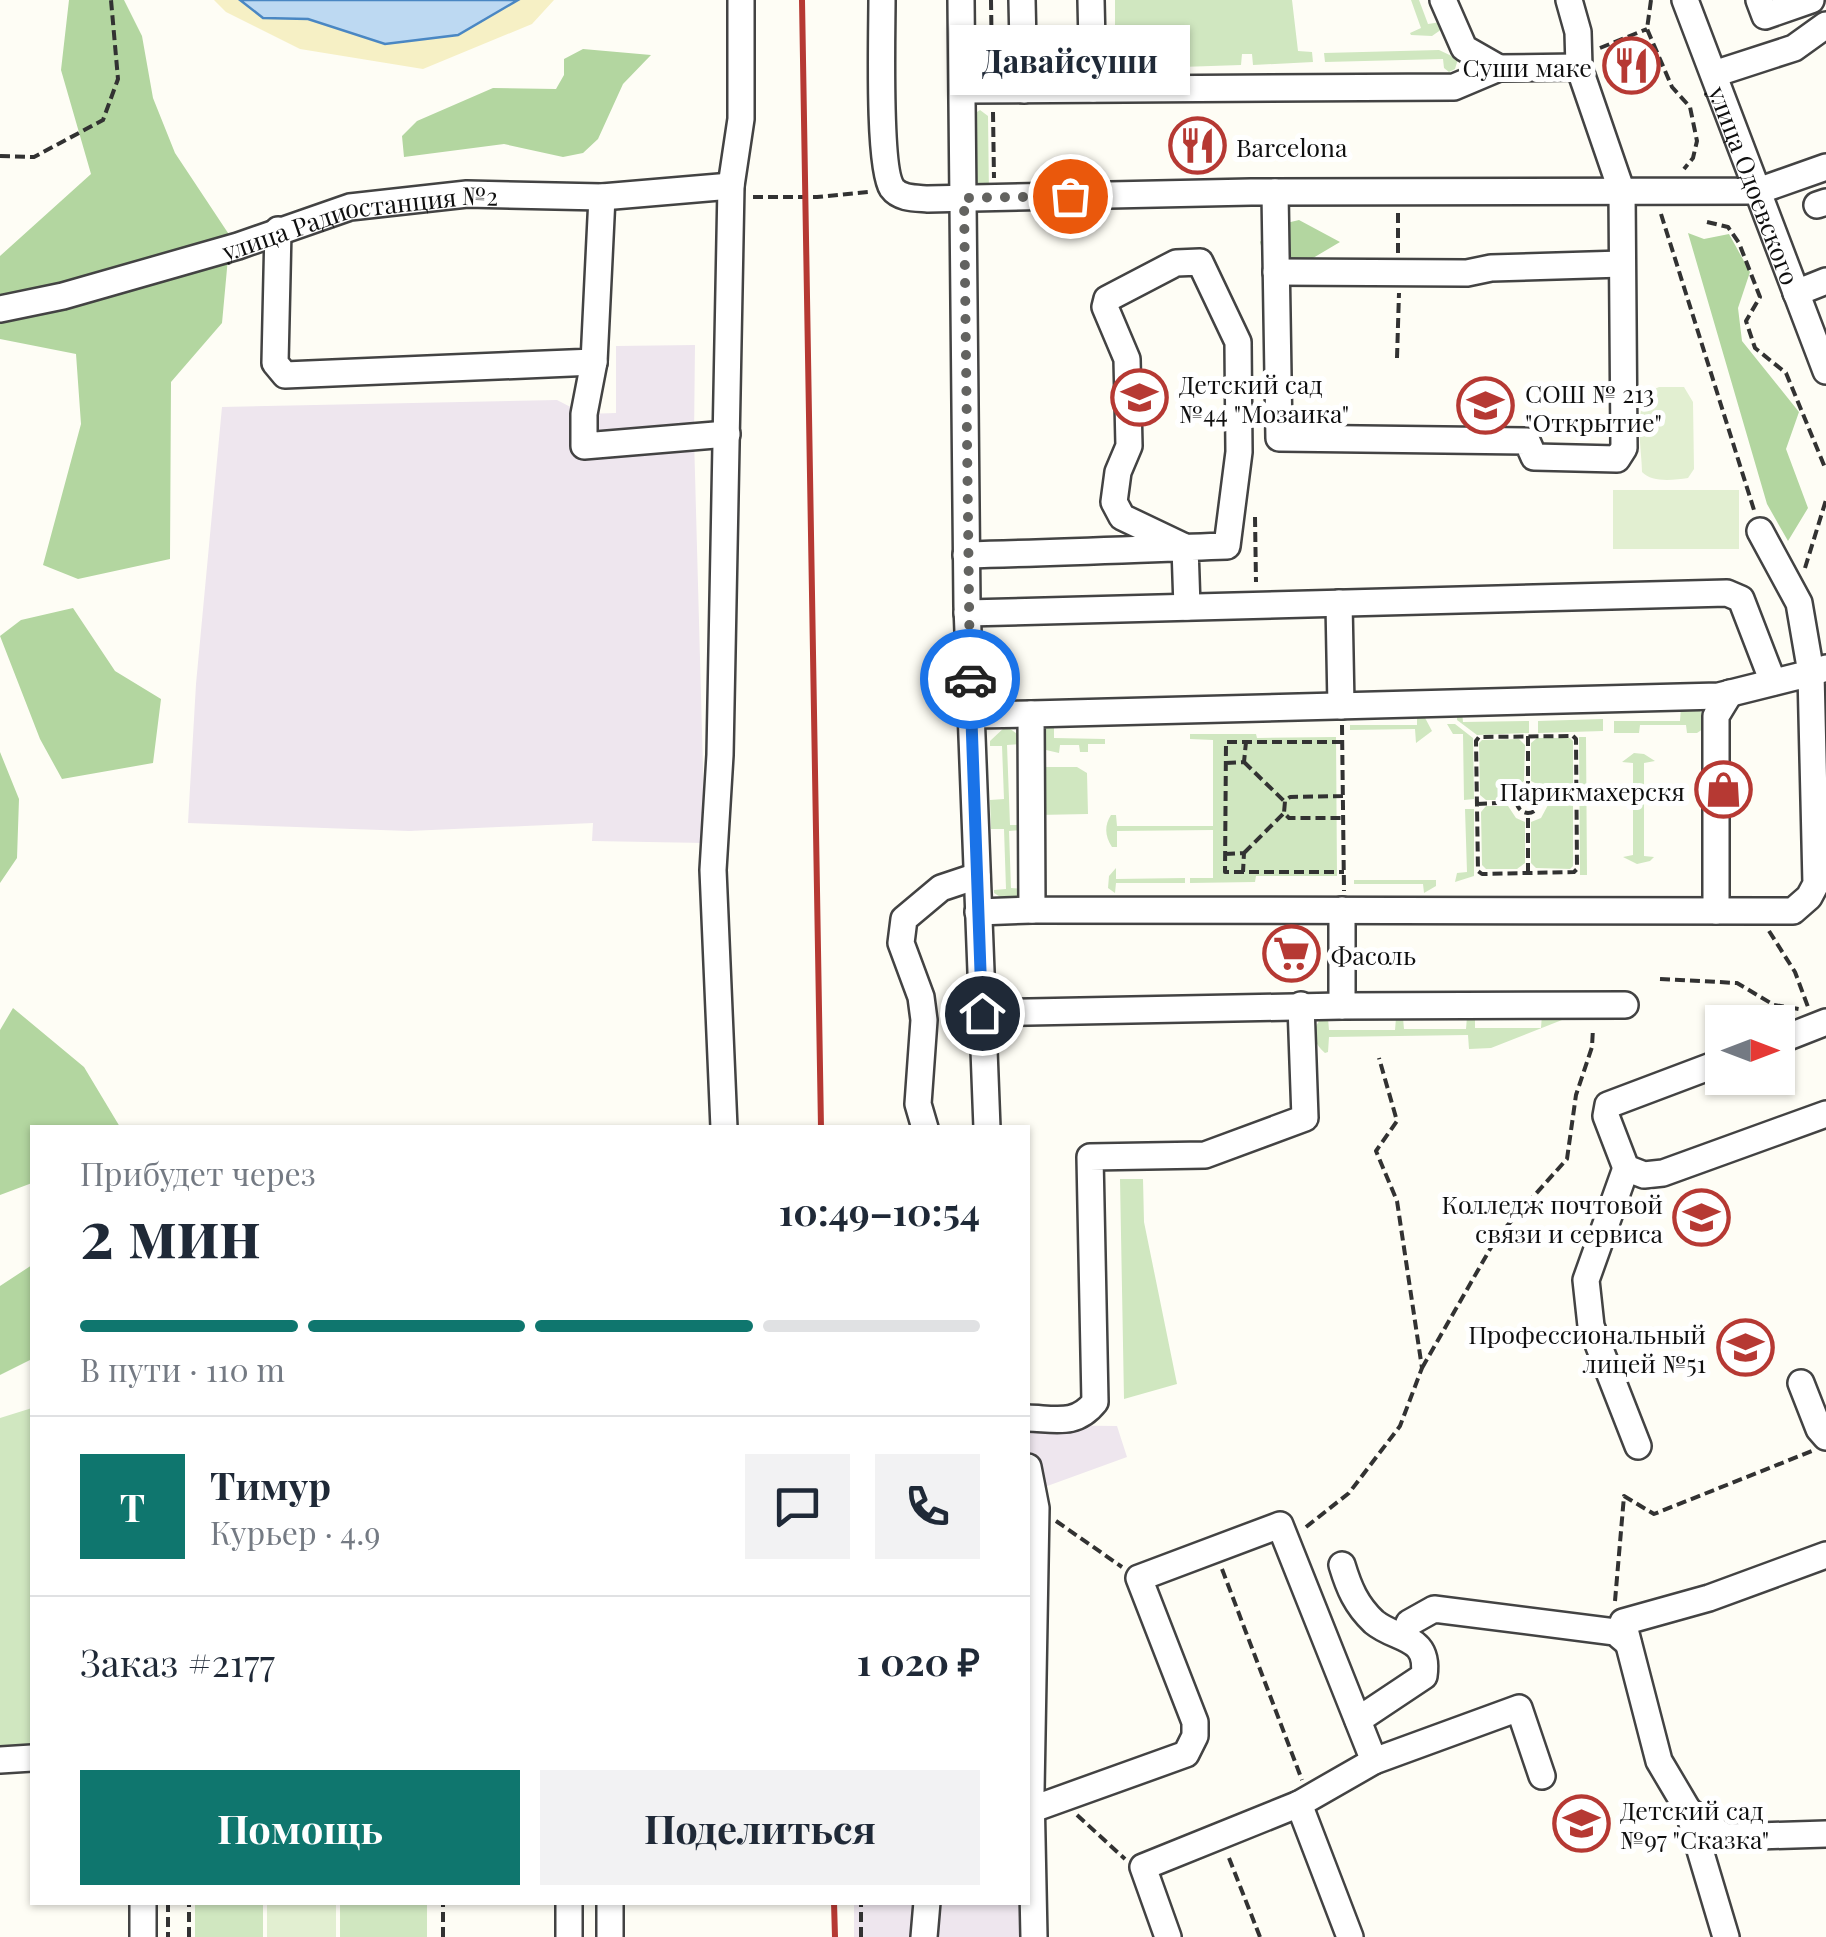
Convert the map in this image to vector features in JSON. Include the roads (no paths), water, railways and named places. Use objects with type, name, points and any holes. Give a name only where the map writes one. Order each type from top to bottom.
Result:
[{"type":"street","points":[[724,1125],[713,870],[720,755],[726,434],[741,192],[742,0]]},
{"type":"street","points":[[882,0],[882,115],[887,174],[893,190],[905,196],[1622,192],[1663,183],[1758,191],[1826,167]]},
{"type":"street","points":[[961,0],[967,613],[986,1125]]},
{"type":"street","points":[[1022,0],[1024,90]]},
{"type":"street","points":[[1091,0],[1092,89]]},
{"type":"street","points":[[1443,0],[1464,48],[1499,68]]},
{"type":"street","points":[[1275,192],[1280,438],[1526,441],[1534,457],[1617,459],[1624,448],[1622,192],[1578,62],[1578,32],[1569,0]]},
{"type":"street","name":"улица Одоевского","points":[[1685,0],[1796,293],[1819,334],[1826,371]]},
{"type":"street","points":[[1759,0],[1765,16],[1811,0]]},
{"type":"street","points":[[1714,74],[1794,48],[1826,24]]},
{"type":"street","points":[[963,90],[1454,87],[1499,68],[1578,62]]},
{"type":"street","name":"улица Радиостанция №2","points":[[0,310],[238,246],[350,207],[467,194],[602,197],[741,192]]},
{"type":"street","points":[[602,197],[594,362],[584,414],[584,446],[726,434]]},
{"type":"street","points":[[278,230],[275,363],[285,375],[594,362]]},
{"type":"street","points":[[966,555],[1227,546],[1240,452],[1238,342],[1200,262],[1190,260],[1176,263],[1107,299],[1105,307],[1127,359],[1130,446],[1118,472],[1114,502],[1122,517],[1185,547]]},
{"type":"street","points":[[1276,272],[1467,274],[1491,268],[1622,264]]},
{"type":"street","points":[[1796,293],[1826,281]]},
{"type":"street","points":[[978,912],[1793,911],[1809,897],[1816,884],[1818,670],[1799,602],[1760,531]]},
{"type":"street","points":[[1185,547],[1186,608]]},
{"type":"street","points":[[967,613],[1727,593],[1741,599],[1773,682]]},
{"type":"street","points":[[1339,603],[1342,706]]},
{"type":"street","points":[[972,715],[1730,693],[1818,670]]},
{"type":"street","points":[[1716,911],[1716,716],[1730,693]]},
{"type":"street","points":[[1031,714],[1032,910]]},
{"type":"street","points":[[924,1125],[918,1104],[924,1020],[901,943],[904,919],[941,888],[977,876]]},
{"type":"street","points":[[1342,1006],[1343,910]]},
{"type":"street","points":[[982,1013],[1301,1005],[1625,1005]]},
{"type":"street","points":[[1030,1418],[1072,1419],[1085,1415],[1095,1402],[1090,1157],[1205,1156],[1305,1118],[1294,1107],[1301,1005]]},
{"type":"street","points":[[1795,1032],[1818,1019]]},
{"type":"street","points":[[1638,1446],[1591,1326],[1586,1280],[1626,1168],[1606,1116],[1608,1105],[1705,1068]]},
{"type":"street","points":[[1626,1168],[1644,1176],[1663,1173],[1826,1114]]},
{"type":"street","points":[[1801,1383],[1818,1429],[1826,1437]]},
{"type":"street","points":[[1032,1499],[1034,1937]]},
{"type":"street","points":[[1033,1809],[1186,1754],[1195,1736],[1195,1722],[1138,1578],[1280,1525],[1374,1761]]},
{"type":"street","points":[[1404,1636],[1409,1623],[1434,1609],[1625,1632],[1826,1555]]},
{"type":"street","points":[[1342,1565],[1352,1596],[1376,1624],[1414,1642],[1426,1662],[1424,1676],[1358,1720]]},
{"type":"street","points":[[1625,1632],[1659,1761],[1688,1810],[1726,1937]]},
{"type":"street","points":[[1168,1937],[1143,1867],[1304,1802],[1374,1761],[1519,1708],[1542,1776]]},
{"type":"street","points":[[0,1760],[30,1758]]},
{"type":"street","points":[[1304,1802],[1350,1937]]},
{"type":"street","points":[[1688,1810],[1725,1837],[1826,1834]]},
{"type":"street","points":[[143,1905],[143,1937]]},
{"type":"street","points":[[569,1905],[569,1937]]},
{"type":"street","points":[[610,1905],[610,1937]]},
{"type":"street","points":[[924,1937],[927,1905]]},
{"type":"water","points":[[240,0],[518,0],[458,35],[385,44],[308,19],[263,18]]},
{"type":"railway","points":[[802,0],[821,1125]]},
{"type":"railway","points":[[834,1905],[835,1937]]},
{"type":"place","name":"Суши маке","points":[[1631,66]]},
{"type":"place","name":"Barcelona","points":[[1197,146]]},
{"type":"place","name":"Давайсуши","points":[[1070,196]]},
{"type":"place","name":"Детский сад №44 \"Мозаика\"","points":[[1140,397]]},
{"type":"place","name":"СОШ № 213 \"Открытие\"","points":[[1486,406]]},
{"type":"place","name":"Парикмахерскя","points":[[1724,790]]},
{"type":"place","name":"Фасоль","points":[[1292,954]]},
{"type":"place","name":"Колледж почтовой связи и сервиса","points":[[1702,1217]]},
{"type":"place","name":"Профессиональный лицей №51","points":[[1745,1347]]},
{"type":"place","name":"Детский сад №97 \"Сказка\"","points":[[1581,1823]]}]
